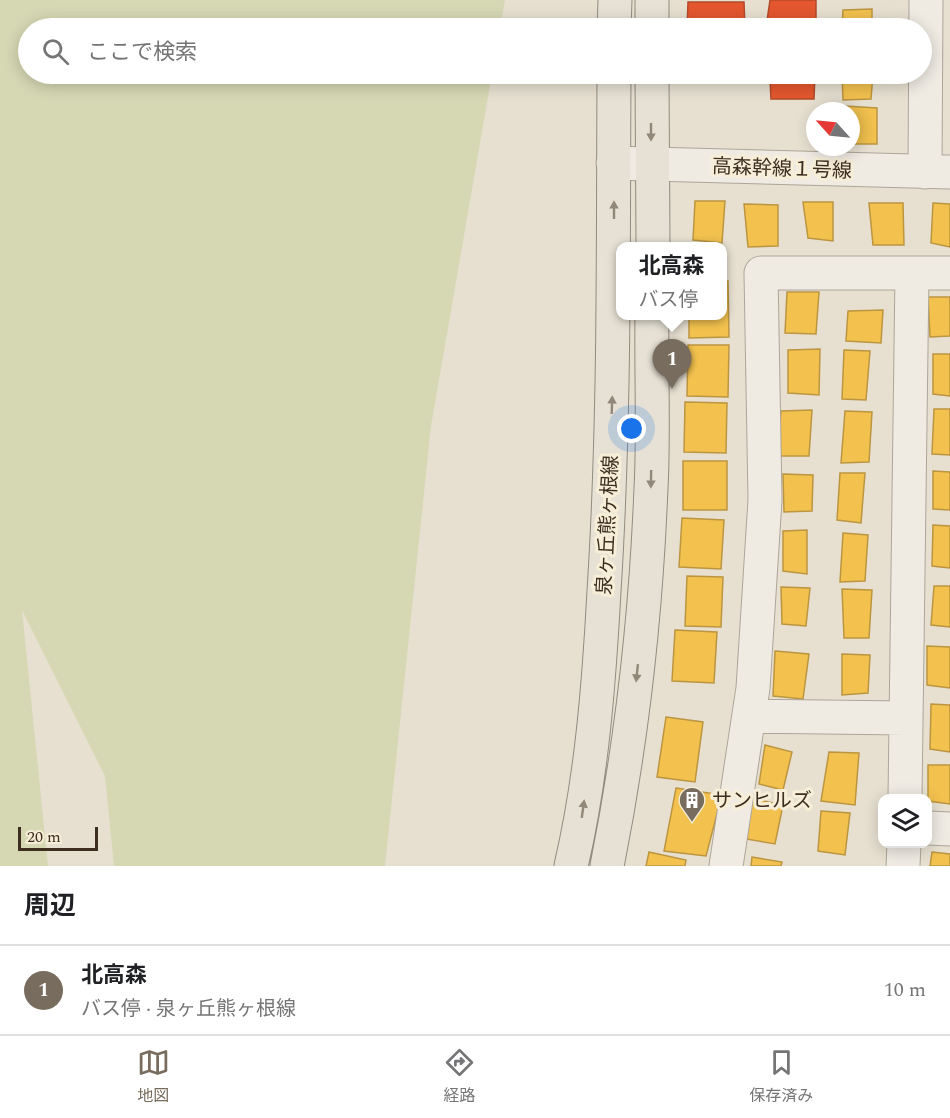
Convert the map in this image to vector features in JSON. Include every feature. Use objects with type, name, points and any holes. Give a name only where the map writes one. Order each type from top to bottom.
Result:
[{"type":"main road","points":[[614,18],[615,0]]},
{"type":"main road","points":[[652,0],[652,18]]},
{"type":"main road","name":"泉ヶ丘熊ヶ根線","points":[[571,866],[582,818],[592,741],[608,530],[614,84]]},
{"type":"main road","points":[[652,84],[653,242]]},
{"type":"main road","name":"泉ヶ丘熊ヶ根線","points":[[607,866],[634,702],[647,580],[651,485],[652,320]]},
{"type":"street","points":[[926,0],[931,18]]},
{"type":"street","points":[[932,20],[938,40],[938,172]]},
{"type":"street","name":"高森幹線１号線","points":[[613,163],[938,172]]},
{"type":"street","points":[[726,866],[749,716],[765,501],[761,273],[950,273]]},
{"type":"street","points":[[905,794],[912,273]]},
{"type":"street","points":[[749,716],[905,718]]},
{"type":"street","points":[[932,828],[950,829]]},
{"type":"street","points":[[903,866],[904,848]]},
{"type":"green space","points":[[0,0],[505,0],[502,18],[18,18],[18,84],[490,84],[431,426],[385,866],[114,866],[105,776],[22,610],[48,866],[0,866]]},
{"type":"building: 住宅","points":[[872,9],[872,18],[843,18],[843,10]]},
{"type":"building: 住宅","points":[[842,84],[872,84],[871,99],[843,100]]},
{"type":"building: 住宅","points":[[860,107],[877,108],[877,144],[860,144]]},
{"type":"building: 住宅","points":[[695,201],[725,201],[722,242],[693,240]]},
{"type":"building: 住宅","points":[[803,202],[833,202],[833,241],[808,238]]},
{"type":"building: 住宅","points":[[869,203],[903,203],[904,245],[873,245]]},
{"type":"building: 住宅","points":[[933,203],[950,204],[950,247],[931,243]]},
{"type":"building: 住宅","points":[[744,204],[778,205],[778,246],[748,247]]},
{"type":"building: 住宅","points":[[728,281],[729,337],[689,338],[689,320],[727,320]]},
{"type":"building: 住宅","points":[[787,292],[819,292],[816,334],[785,333]]},
{"type":"building: 住宅","points":[[928,297],[950,297],[950,336],[930,337]]},
{"type":"building: 住宅","points":[[883,310],[881,343],[846,341],[848,311]]},
{"type":"building: 住宅","points":[[688,345],[729,345],[728,397],[687,396]]},
{"type":"building: 住宅","points":[[820,349],[819,395],[788,393],[788,350]]},
{"type":"building: 住宅","points":[[844,350],[870,351],[866,400],[842,399]]},
{"type":"building: 住宅","points":[[933,354],[950,354],[950,396],[933,394]]},
{"type":"building: 住宅","points":[[685,402],[727,403],[726,453],[684,452]]},
{"type":"building: 住宅","points":[[934,409],[950,409],[950,455],[932,454]]},
{"type":"building: 住宅","points":[[812,410],[809,456],[777,456],[781,411]]},
{"type":"building: 住宅","points":[[845,411],[872,412],[869,462],[841,463]]},
{"type":"building: 住宅","points":[[683,461],[727,461],[727,510],[683,510]]},
{"type":"building: 住宅","points":[[933,471],[950,472],[950,510],[933,509]]},
{"type":"building: 住宅","points":[[840,473],[865,473],[861,523],[837,520]]},
{"type":"building: 住宅","points":[[783,474],[813,475],[812,511],[784,512]]},
{"type":"building: 住宅","points":[[682,518],[724,520],[721,569],[679,567]]},
{"type":"building: 住宅","points":[[933,525],[950,526],[950,568],[932,566]]},
{"type":"building: 住宅","points":[[807,530],[807,574],[783,571],[783,531]]},
{"type":"building: 住宅","points":[[843,533],[868,535],[865,581],[840,582]]},
{"type":"building: 住宅","points":[[687,576],[723,577],[721,627],[685,626]]},
{"type":"building: 住宅","points":[[934,586],[950,586],[950,627],[931,625]]},
{"type":"building: 住宅","points":[[781,587],[810,588],[806,626],[782,624]]},
{"type":"building: 住宅","points":[[842,589],[872,590],[869,638],[844,638]]},
{"type":"building: 住宅","points":[[675,630],[717,632],[714,683],[672,681]]},
{"type":"building: 住宅","points":[[927,646],[950,647],[950,688],[927,685]]},
{"type":"building: 住宅","points":[[775,651],[809,654],[803,699],[773,696]]},
{"type":"building: 住宅","points":[[842,654],[870,655],[868,693],[842,695]]},
{"type":"building: 住宅","points":[[931,704],[950,705],[950,752],[930,749]]},
{"type":"building: 住宅","points":[[666,717],[703,722],[695,782],[657,777]]},
{"type":"building: 住宅","points":[[765,745],[792,752],[783,790],[759,784]]},
{"type":"building: 住宅","points":[[829,752],[859,753],[855,805],[821,801]]},
{"type":"building: 住宅","points":[[928,765],[950,765],[950,804],[932,802],[932,794],[928,794]]},
{"type":"building: 住宅","name":"サンヒルズ","points":[[676,788],[722,795],[706,856],[664,851]]},
{"type":"building: 住宅","points":[[751,798],[783,805],[775,844],[746,839]]},
{"type":"building: 住宅","points":[[821,811],[850,813],[845,855],[818,851]]},
{"type":"building: 住宅","points":[[649,852],[686,860],[685,866],[646,866]]},
{"type":"building: 住宅","points":[[932,852],[950,854],[950,866],[930,866]]},
{"type":"building: 住宅","points":[[752,857],[782,862],[781,866],[751,866]]},
{"type":"building: 商業","points":[[770,0],[816,0],[816,18],[767,18]]},
{"type":"building: 商業","points":[[688,2],[744,2],[745,18],[687,18]]},
{"type":"building: 商業","points":[[770,84],[815,84],[814,99],[771,99]]},
{"type":"place","name":"北高森","points":[[672,389]]},
{"type":"place","name":"サンヒルズ","points":[[692,823]]}]
